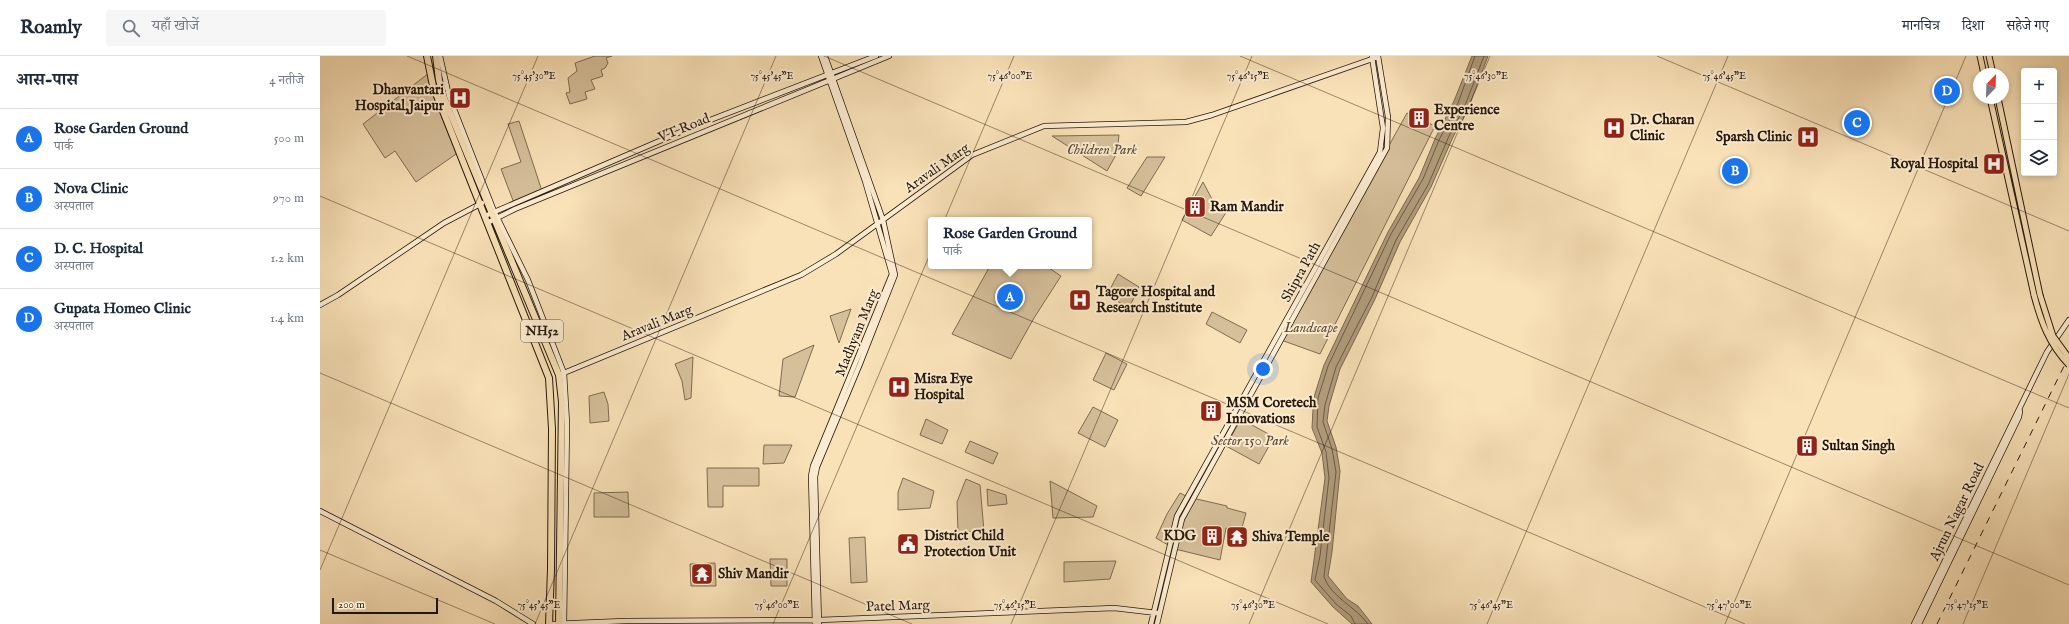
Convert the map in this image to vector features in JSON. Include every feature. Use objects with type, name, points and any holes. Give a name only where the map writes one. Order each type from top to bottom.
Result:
[{"type":"highway","name":"NH52","points":[[426,56],[433,86],[544,364],[550,389],[551,569],[549,624]]},
{"type":"highway","name":"NH52","points":[[436,56],[439,80],[444,98],[561,374],[562,402],[559,624]]},
{"type":"main road","points":[[1980,56],[1983,68]]},
{"type":"main road","points":[[1989,56],[1992,68]]},
{"type":"main road","points":[[1991,104],[2041,324],[2057,352],[2069,365]]},
{"type":"main road","points":[[1999,104],[2046,318],[2052,336],[2069,358]]},
{"type":"street","points":[[440,56],[449,96],[493,212]]},
{"type":"street","name":"Madhyam Marg","points":[[817,622],[815,477],[817,467],[894,281],[895,268],[883,220],[821,56]]},
{"type":"street","name":"Madhyam Marg","points":[[817,622],[811,476],[813,466],[892,274],[878,223],[830,77],[825,56]]},
{"type":"street","name":"VT Road","points":[[487,223],[876,56]]},
{"type":"street","name":"VT Road","points":[[485,216],[692,128],[889,56]]},
{"type":"street","name":"Aravali Marg","points":[[561,374],[801,275],[836,254],[972,154],[1030,131],[1044,126],[1186,122],[1212,115],[1375,57]]},
{"type":"street","name":"Shipra Path","points":[[1151,624],[1177,516],[1380,152],[1383,140],[1383,128],[1375,57]]},
{"type":"street","name":"Shipra Path","points":[[1157,624],[1182,520],[1387,148],[1388,117],[1375,57]]},
{"type":"street","points":[[320,305],[338,295],[444,223],[487,201]]},
{"type":"street","name":"Ajrun Nagar Road","points":[[1919,624],[2019,417],[2020,411],[2047,352],[2069,320]]},
{"type":"street","name":"Ajrun Nagar Road","points":[[1914,624],[2016,415],[2020,411]]},
{"type":"street","points":[[320,511],[496,601],[533,624]]},
{"type":"street","name":"Patel Marg","points":[[559,624],[817,622],[1114,608],[1154,612],[1160,614]]},
{"type":"green space","points":[[595,56],[612,56],[606,58],[608,63],[605,68],[601,70],[603,76],[591,80],[595,89],[585,92],[587,99],[570,104],[566,93],[570,92],[568,78],[577,71],[575,63]]},
{"type":"green space","points":[[429,73],[459,152],[416,182],[395,151],[385,158],[363,124]]},
{"type":"green space","name":"Landscape","points":[[1407,113],[1435,126],[1320,354],[1281,340]]},
{"type":"green space","points":[[519,121],[542,191],[514,203],[501,169],[521,162],[508,124]]},
{"type":"green space","name":"Children Park","points":[[1119,135],[1117,153],[1107,171],[1052,136]]},
{"type":"green space","points":[[1147,157],[1165,157],[1141,196],[1127,188]]},
{"type":"green space","points":[[1203,182],[1213,201],[1227,211],[1211,236],[1182,220]]},
{"type":"green space","points":[[988,269],[1050,269],[1061,276],[1034,318],[1011,359],[952,334]]},
{"type":"green space","points":[[1118,274],[1139,287],[1129,308],[1107,295]]},
{"type":"green space","points":[[851,309],[839,343],[830,316]]},
{"type":"green space","points":[[1212,312],[1247,330],[1240,343],[1206,324]]},
{"type":"green space","points":[[814,345],[795,397],[779,396],[783,359]]},
{"type":"green space","points":[[1106,353],[1127,364],[1114,390],[1093,380]]},
{"type":"green space","points":[[693,357],[691,398],[685,400],[682,381],[675,364]]},
{"type":"green space","points":[[604,392],[608,404],[609,421],[590,423],[589,396]]},
{"type":"green space","points":[[1093,407],[1118,420],[1105,447],[1078,433]]},
{"type":"green space","points":[[926,419],[948,430],[942,444],[920,435]]},
{"type":"green space","name":"Sector 150 Park","points":[[1241,419],[1274,437],[1259,464],[1226,446]]},
{"type":"green space","points":[[970,441],[998,453],[993,464],[965,452]]},
{"type":"green space","points":[[764,445],[792,445],[784,463],[763,464]]},
{"type":"green space","points":[[707,468],[759,468],[759,486],[723,486],[723,507],[708,507]]},
{"type":"green space","points":[[903,478],[934,491],[930,508],[898,510],[898,492]]},
{"type":"green space","points":[[966,479],[980,485],[984,531],[958,532],[957,502]]},
{"type":"green space","points":[[1050,481],[1097,506],[1093,517],[1053,518]]},
{"type":"green space","points":[[987,489],[1006,495],[1007,504],[988,506]]},
{"type":"green space","points":[[628,492],[629,517],[594,517],[594,493]]},
{"type":"green space","points":[[1180,493],[1188,497],[1227,506],[1227,508],[1246,513],[1241,531],[1226,528],[1220,560],[1175,549],[1156,538],[1167,514]]},
{"type":"green space","points":[[865,537],[867,582],[851,583],[849,538]]},
{"type":"green space","points":[[770,559],[787,559],[787,586],[771,586]]},
{"type":"green space","points":[[1116,561],[1110,579],[1064,582],[1064,562]]},
{"type":"green space","name":"Shiv Mandir","points":[[715,563],[716,586],[691,586],[690,564]]},
{"type":"water","points":[[1472,56],[1488,56],[1468,109],[1453,137],[1431,187],[1400,242],[1375,299],[1340,369],[1329,406],[1327,421],[1336,447],[1340,471],[1332,552],[1328,576],[1347,599],[1358,606],[1372,624],[1352,624],[1333,607],[1311,582],[1325,478],[1322,453],[1312,428],[1314,397],[1324,365],[1388,232],[1419,178],[1435,139],[1454,101]]},
{"type":"railway","points":[[1937,624],[2069,356]]},
{"type":"place","name":"Gupata Homeo Clinic","points":[[1947,91]]},
{"type":"place","name":"Dhanvantari Hospital,Jaipur","points":[[460,98]]},
{"type":"place","name":"Experience Centre","points":[[1419,118]]},
{"type":"place","name":"D. C. Hospital","points":[[1857,123]]},
{"type":"place","name":"Dr. Charan Clinic","points":[[1614,128]]},
{"type":"place","name":"Sparsh Clinic","points":[[1808,137]]},
{"type":"place","name":"Royal Hospital","points":[[1994,164]]},
{"type":"place","name":"Nova Clinic","points":[[1735,171]]},
{"type":"place","name":"Ram Mandir","points":[[1195,207]]},
{"type":"place","name":"Rose Garden Ground","points":[[1010,297]]},
{"type":"place","name":"Tagore Hospital and Research Institute","points":[[1080,300]]},
{"type":"place","name":"Misra Eye Hospital","points":[[899,387]]},
{"type":"place","name":"MSM Coretech Innovations","points":[[1211,411]]},
{"type":"place","name":"Sultan Singh","points":[[1807,446]]},
{"type":"place","name":"KDG","points":[[1212,536]]},
{"type":"place","name":"Shiva Temple","points":[[1237,537]]},
{"type":"place","name":"District Child Protection Unit","points":[[908,544]]},
{"type":"place","name":"Shiv Mandir","points":[[702,574]]}]
